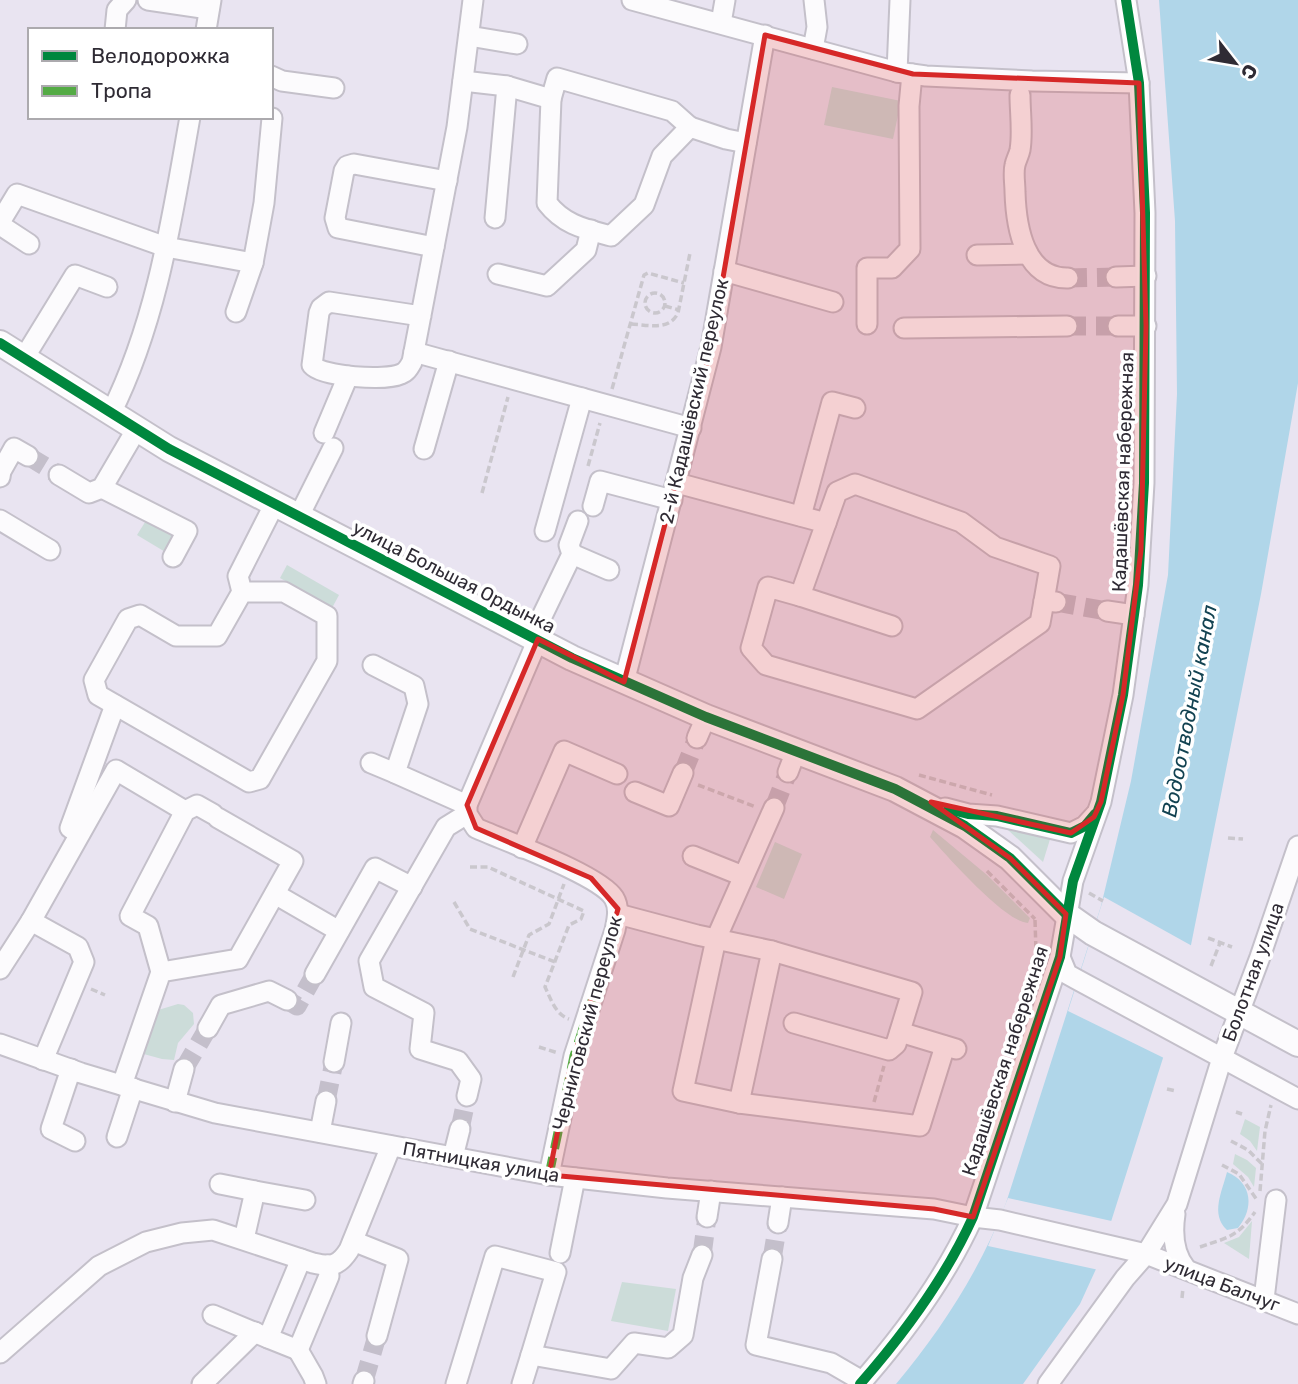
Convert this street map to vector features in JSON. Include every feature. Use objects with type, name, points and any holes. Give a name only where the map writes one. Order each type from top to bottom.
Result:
[{"type":"main road","name":"улица Большая Ордынка","points":[[0,343],[136,430],[624,682],[702,727],[792,762],[914,799],[965,826],[1010,858],[1066,914],[1093,933],[1298,1044]]},
{"type":"street","points":[[115,28],[117,10],[126,0]]},
{"type":"street","points":[[148,0],[210,4],[206,28]]},
{"type":"street","points":[[421,316],[333,301],[325,304],[319,313],[312,365],[317,371],[348,376],[401,374],[409,367],[414,352],[421,316],[434,247],[447,181],[457,127],[473,0]]},
{"type":"street","points":[[632,0],[659,3],[721,23],[904,73],[1032,81],[1139,83]]},
{"type":"street","points":[[721,23],[725,0]]},
{"type":"street","points":[[813,49],[817,27],[814,0]]},
{"type":"street","points":[[867,324],[867,268],[892,268],[910,250],[909,106],[904,73],[900,0]]},
{"type":"street","name":"Кадашёвская набережная","points":[[861,1382],[933,1290],[973,1217],[1060,957],[1066,914],[1077,868],[1101,802],[1123,695],[1141,550],[1146,326],[1139,83],[1126,0]]},
{"type":"street","name":"2-й Кадашёвский переулок","points":[[624,682],[711,347],[765,35]]},
{"type":"street","points":[[468,36],[517,44]]},
{"type":"street","points":[[273,77],[282,81],[334,88]]},
{"type":"street","points":[[690,127],[662,156],[644,205],[611,236],[564,220],[556,215],[547,203],[551,99],[557,78],[672,111],[690,127],[746,143]]},
{"type":"street","points":[[463,81],[507,86],[551,99]]},
{"type":"street","points":[[495,218],[500,173],[500,135],[507,86]]},
{"type":"street","points":[[1020,95],[1020,149],[1015,165],[1016,217],[1020,237],[1037,266],[1055,278],[1068,278]]},
{"type":"street","points":[[111,413],[152,308],[190,119]]},
{"type":"street","points":[[236,312],[253,263],[264,203],[272,119]]},
{"type":"street","points":[[434,247],[338,228],[334,222],[337,206],[344,171],[351,164],[447,181]]},
{"type":"street","points":[[29,244],[0,223],[17,194],[166,247],[253,263]]},
{"type":"street","points":[[498,274],[547,286],[586,250],[591,230]]},
{"type":"street","points":[[977,255],[1028,254]]},
{"type":"street","points":[[724,271],[833,302]]},
{"type":"street","points":[[24,358],[75,275],[107,287]]},
{"type":"street","points":[[1116,277],[1146,276]]},
{"type":"street","points":[[905,328],[1067,326]]},
{"type":"street","points":[[1118,326],[1146,326]]},
{"type":"street","points":[[414,352],[582,398],[605,410],[691,428]]},
{"type":"street","points":[[424,449],[449,361]]},
{"type":"street","points":[[299,516],[329,440],[348,376]]},
{"type":"street","points":[[545,531],[582,398]]},
{"type":"street","points":[[801,516],[832,402],[855,408]]},
{"type":"street","points":[[59,475],[89,493],[102,488],[136,430]]},
{"type":"street","points":[[0,477],[14,448],[28,456]]},
{"type":"street","points":[[593,506],[600,481],[675,492],[826,523]]},
{"type":"street","points":[[800,596],[837,492],[855,484],[961,522],[995,547],[1050,566],[1050,601],[1040,623],[917,709],[766,665],[751,648],[768,587],[892,626]]},
{"type":"street","points":[[102,488],[187,531],[173,557]]},
{"type":"street","points":[[242,592],[284,592],[327,616],[327,661],[260,779],[250,782],[98,695],[94,680],[128,619],[140,615],[176,636],[217,636],[242,592],[238,576],[275,503]]},
{"type":"street","points":[[0,520],[50,550]]},
{"type":"street","points":[[467,1096],[471,1079],[458,1061],[420,1049],[424,1013],[374,987],[369,961],[446,827],[467,810],[535,638],[572,554],[569,545],[578,521]]},
{"type":"street","points":[[572,554],[608,570]]},
{"type":"street","points":[[1107,611],[1133,615]]},
{"type":"street","points":[[373,665],[414,686],[418,704],[395,773]]},
{"type":"street","points":[[80,834],[70,828],[110,715],[116,705]]},
{"type":"street","points":[[522,848],[564,751],[617,774]]},
{"type":"street","name":"Черниговский переулок","points":[[371,763],[467,810],[476,828],[591,878],[614,899],[616,922],[574,1056],[549,1175]]},
{"type":"street","points":[[0,969],[31,921],[116,770],[184,811]]},
{"type":"street","points":[[635,792],[669,806],[682,776]]},
{"type":"street","name":"улица Большая Ордынка","points":[[914,799],[968,814],[997,816],[1071,833],[1085,826],[1094,817],[1101,802]]},
{"type":"street","points":[[117,1137],[127,1087],[161,972],[148,926],[130,915],[184,811],[197,805],[293,861],[238,959],[161,972]]},
{"type":"street","points":[[772,811],[716,939],[683,1091],[739,1103],[920,1126],[951,1048],[900,1031]]},
{"type":"street","name":"Болотная улица","points":[[1177,1204],[1222,1058],[1298,846]]},
{"type":"street","points":[[693,856],[743,876]]},
{"type":"street","points":[[315,974],[375,868],[412,887]]},
{"type":"street","points":[[275,894],[339,930]]},
{"type":"street","points":[[31,921],[78,947],[84,962],[43,1059]]},
{"type":"street","points":[[616,922],[772,951],[912,992],[897,1044],[889,1050],[794,1023]]},
{"type":"street","points":[[739,1103],[772,951]]},
{"type":"street","points":[[1060,957],[1068,974],[1076,979],[1298,1099]]},
{"type":"street","points":[[208,1028],[221,1006],[269,991],[287,1000]]},
{"type":"street","points":[[334,1062],[341,1023]]},
{"type":"street","name":"Пятницкая улица","points":[[0,1044],[127,1087],[215,1113],[549,1175],[934,1209],[1000,1220],[1109,1246]]},
{"type":"street","points":[[71,1069],[51,1129],[75,1141]]},
{"type":"street","points":[[175,1102],[184,1069]]},
{"type":"street","points":[[320,1132],[326,1101]]},
{"type":"street","points":[[453,1157],[460,1129]]},
{"type":"street","points":[[0,1353],[99,1266],[146,1242],[200,1230],[213,1230],[301,1259],[328,1265],[342,1261],[391,1146]]},
{"type":"street","points":[[561,1253],[575,1178]]},
{"type":"street","points":[[220,1184],[305,1200]]},
{"type":"street","points":[[244,1239],[256,1191]]},
{"type":"street","points":[[707,1217],[711,1191]]},
{"type":"street","points":[[778,1223],[782,1197]]},
{"type":"street","points":[[1264,1299],[1265,1203]]},
{"type":"street","points":[[1048,1384],[1125,1278],[1146,1255],[1177,1204]]},
{"type":"street","points":[[1177,1204],[1174,1245],[1179,1261],[1186,1269]]},
{"type":"street","points":[[352,1241],[398,1259],[377,1336]]},
{"type":"street","name":"улица Балчуг","points":[[1109,1246],[1186,1269],[1298,1314]]},
{"type":"street","points":[[531,1355],[611,1369],[634,1343],[668,1348],[683,1335],[693,1278],[702,1255]]},
{"type":"street","points":[[456,1384],[495,1256],[556,1272],[522,1384]]},
{"type":"street","points":[[202,1384],[262,1335],[301,1259]]},
{"type":"street","points":[[772,1259],[756,1345],[831,1363],[861,1382]]},
{"type":"street","points":[[298,1350],[329,1276],[328,1265]]},
{"type":"street","points":[[213,1315],[298,1350],[316,1384]]},
{"type":"path","points":[[630,324],[664,325],[674,320],[679,310],[690,253]]},
{"type":"path","points":[[600,481],[586,472],[643,276],[646,273],[684,283]]},
{"type":"path","points":[[656,293],[663,296],[665,306],[658,313],[651,312],[646,301],[650,295],[656,293]]},
{"type":"path","points":[[637,298],[646,301]]},
{"type":"path","points":[[665,306],[679,310]]},
{"type":"path","points":[[482,493],[513,379]]},
{"type":"path","points":[[682,776],[772,811]]},
{"type":"path","points":[[1228,838],[1243,839]]},
{"type":"path","points":[[979,863],[1036,917],[1037,952]]},
{"type":"path","points":[[470,867],[488,867],[584,911],[581,919],[569,925],[545,987],[562,1016],[574,1020]]},
{"type":"path","points":[[513,977],[530,934],[549,924],[565,883]]},
{"type":"path","points":[[454,902],[470,929],[555,962]]},
{"type":"path","points":[[1208,938],[1232,947]]},
{"type":"path","points":[[1211,965],[1220,943]]},
{"type":"path","points":[[538,1047],[563,1054]]},
{"type":"path","points":[[869,1118],[889,1050]]},
{"type":"path","points":[[976,1136],[1000,1064],[997,1063]]},
{"type":"path","points":[[1167,1089],[1175,1091]]},
{"type":"path","points":[[1236,1112],[1242,1114]]},
{"type":"path","points":[[1231,1142],[1248,1150],[1262,1164]]},
{"type":"path","points":[[1200,1247],[1235,1235],[1265,1203],[1239,1174],[1222,1165]]},
{"type":"highlighted area","points":[[765,35],[913,74],[1139,83],[1146,326],[1141,550],[1123,695],[1101,802],[1094,817],[1071,833],[931,802],[1010,858],[1066,914],[1060,957],[973,1217],[934,1209],[549,1175],[569,1074],[618,909],[591,878],[476,828],[467,805],[538,639],[624,682],[711,347]]},
{"type":"shaded area","points":[[832,87],[901,101],[893,139],[824,125]]},
{"type":"shaded area","points":[[147,519],[177,534],[167,553],[137,535]]},
{"type":"shaded area","points":[[287,565],[339,595],[332,608],[280,578]]},
{"type":"shaded area","points":[[1010,826],[1051,836],[1043,862],[1008,830]]},
{"type":"shaded area","points":[[933,830],[987,875],[1030,918],[1028,923],[1005,912],[977,887],[930,837]]},
{"type":"shaded area","points":[[775,842],[802,854],[784,899],[756,887]]},
{"type":"shaded area","points":[[178,1004],[184,1005],[193,1013],[194,1024],[178,1043],[174,1060],[140,1053],[155,1011]]},
{"type":"shaded area","points":[[1245,1119],[1260,1127],[1257,1151],[1250,1141],[1240,1134]]},
{"type":"shaded area","points":[[1235,1154],[1256,1168],[1254,1187],[1248,1177],[1233,1164]]},
{"type":"shaded area","points":[[1252,1221],[1249,1259],[1224,1243],[1239,1237]]},
{"type":"shaded area","points":[[622,1282],[676,1289],[668,1331],[611,1321]]},
{"type":"water","name":"Водоотводный канал","points":[[1159,0],[1298,0],[1298,383],[1261,594],[1191,945],[1163,1058],[1096,1269],[1080,1304],[1023,1384],[896,1384],[959,1298],[996,1228],[1006,1203],[1101,906],[1131,781],[1168,575],[1177,394],[1175,221]]},
{"type":"water","points":[[1227,1172],[1242,1183],[1248,1197],[1248,1205],[1247,1213],[1238,1228],[1227,1230],[1218,1210]]},
{"type":"pier","points":[[1104,897],[1194,947],[1166,1059],[1068,1011]]},
{"type":"pier","points":[[1008,1198],[1116,1222],[1099,1270],[988,1246]]},
{"type":"tunnel","points":[[1068,278],[1116,277]]},
{"type":"tunnel","points":[[1067,326],[1118,326]]},
{"type":"tunnel","points":[[28,456],[59,475]]},
{"type":"tunnel","points":[[1056,602],[1107,611]]},
{"type":"tunnel","points":[[683,773],[697,738]]},
{"type":"tunnel","points":[[774,808],[788,772]]},
{"type":"tunnel","points":[[287,1000],[297,1006],[315,974]]},
{"type":"tunnel","points":[[184,1069],[208,1028]]},
{"type":"tunnel","points":[[326,1101],[334,1062]]},
{"type":"tunnel","points":[[460,1129],[467,1096]]},
{"type":"tunnel","points":[[702,1255],[707,1217]]},
{"type":"tunnel","points":[[772,1259],[778,1223]]},
{"type":"tunnel","points":[[364,1381],[377,1336]]},
{"type":"marked path","points":[[549,1175],[574,1056],[615,930]]},
{"type":"cycle path","points":[[860,1384],[922,1305],[950,1262],[973,1217],[1060,957],[1073,881],[1101,802],[1123,695],[1138,585],[1144,483],[1145,213],[1139,83],[1126,0]]},
{"type":"cycle path","points":[[0,343],[169,449],[572,658],[706,717],[895,789],[965,826],[1010,858],[1066,914]]},
{"type":"cycle path","points":[[948,809],[968,814],[997,816],[1071,833],[1085,826],[1095,814]]}]
